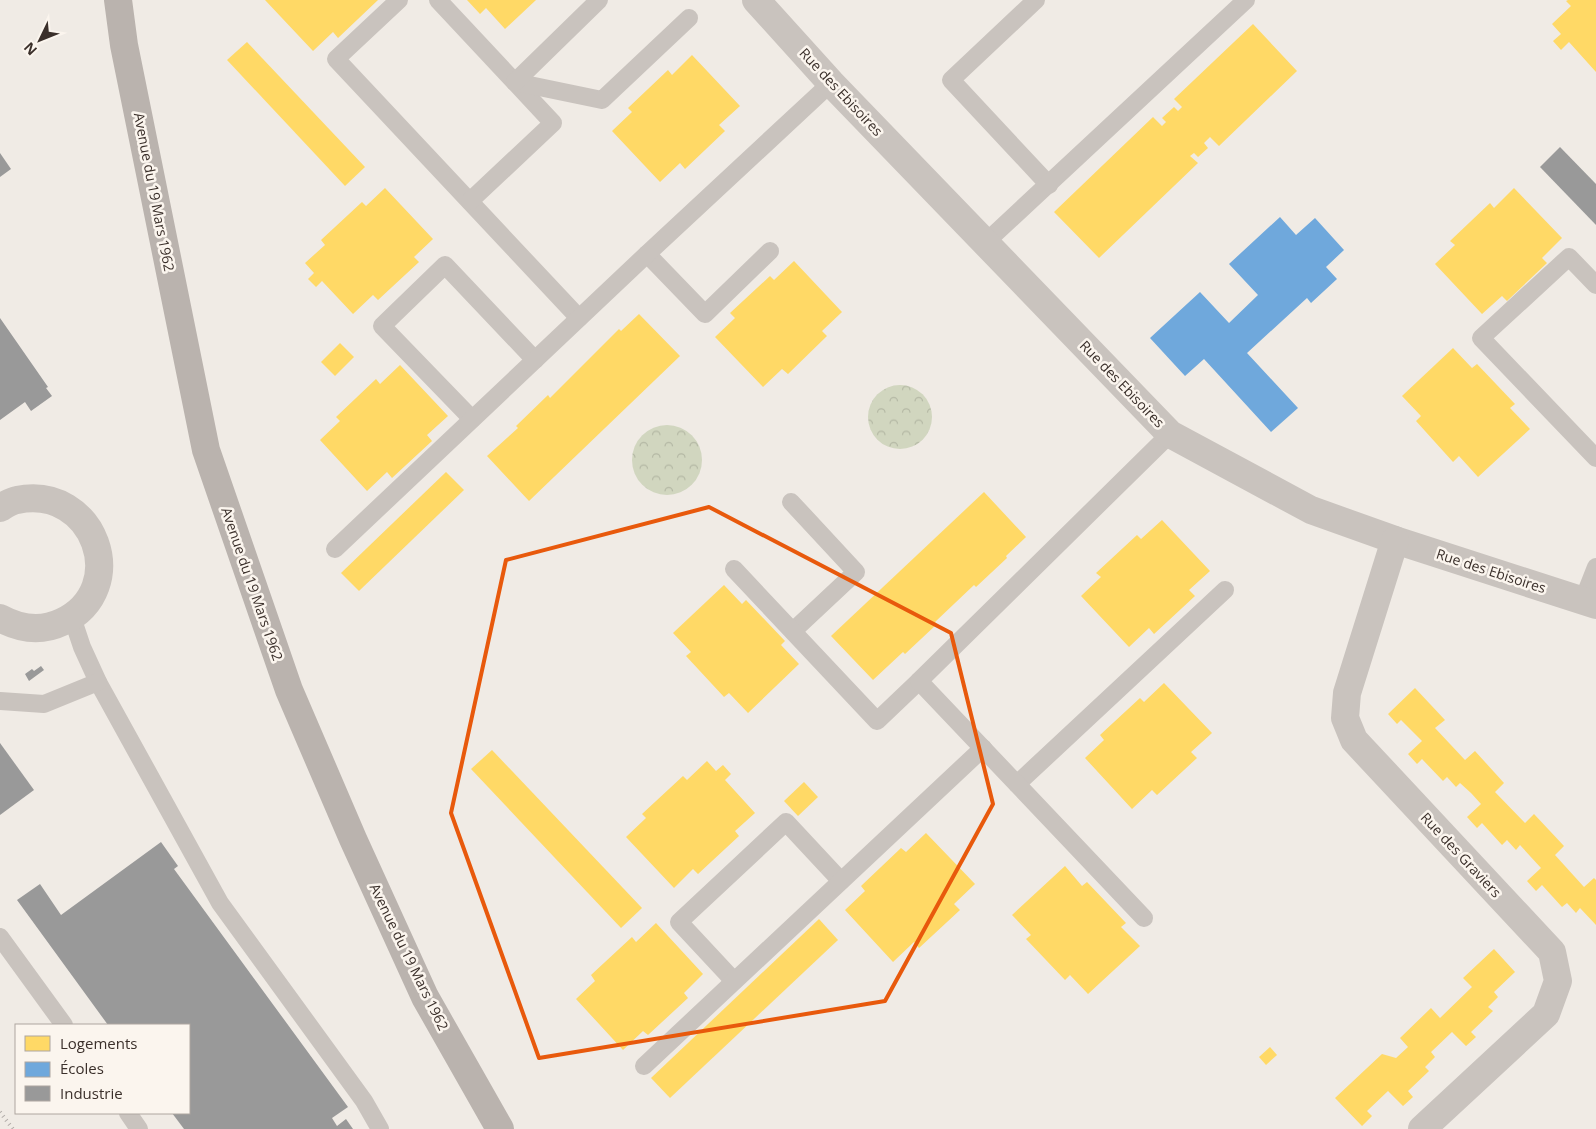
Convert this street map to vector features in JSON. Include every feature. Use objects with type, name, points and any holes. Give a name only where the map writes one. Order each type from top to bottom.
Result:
[{"type":"main road","name":"Avenue du 19 Mars 1962","points":[[118,0],[124,45],[206,450],[288,690],[425,997],[500,1129]]},
{"type":"street","name":"Rue des Ebisoires","points":[[756,0],[831,83],[1170,434],[1311,510],[1395,540],[1590,603]]},
{"type":"street","points":[[0,508],[16,500],[38,498],[59,503],[78,515],[92,533],[98,554],[99,572],[94,590],[85,605],[72,617],[53,626],[34,629],[14,626],[0,618]]},
{"type":"street","name":"Rue des Graviers","points":[[1395,540],[1347,693],[1345,718],[1354,740],[1552,952],[1558,981],[1546,1014],[1422,1129]]},
{"type":"lane","points":[[398,0],[336,59],[579,318]]},
{"type":"lane","points":[[438,0],[553,123],[470,201]]},
{"type":"lane","points":[[515,82],[599,0]]},
{"type":"lane","points":[[1036,0],[951,80],[1049,185]]},
{"type":"lane","points":[[985,243],[1246,0]]},
{"type":"lane","points":[[515,82],[602,100],[689,18]]},
{"type":"lane","points":[[335,549],[831,83]]},
{"type":"lane","points":[[647,254],[705,314],[770,251]]},
{"type":"lane","points":[[1596,285],[1569,257],[1481,338],[1596,458]]},
{"type":"lane","points":[[472,419],[382,326],[445,266],[535,360]]},
{"type":"lane","points":[[734,569],[877,721],[1170,434]]},
{"type":"lane","points":[[791,502],[856,572],[793,631]]},
{"type":"lane","points":[[1590,603],[1596,567]]},
{"type":"lane","points":[[1018,784],[1225,590]]},
{"type":"lane","points":[[72,617],[82,647],[98,682],[220,903],[364,1101],[380,1129]]},
{"type":"lane","points":[[920,680],[1144,918]]},
{"type":"lane","points":[[0,701],[44,704],[98,682]]},
{"type":"lane","points":[[644,1066],[983,748]]},
{"type":"lane","points":[[734,981],[679,922],[686,915],[786,822],[841,881]]},
{"type":"lane","points":[[0,937],[63,1024]]},
{"type":"lane","points":[[129,1114],[139,1129]]},
{"type":"highlighted area","points":[[709,507],[951,633],[993,804],[885,1001],[539,1058],[451,813],[506,560]]},
{"type":"green space","points":[[894,385],[906,385],[923,394],[930,405],[932,417],[930,429],[923,440],[906,449],[894,449],[882,444],[873,435],[868,423],[868,411],[873,399],[882,390]]},
{"type":"green space","points":[[667,425],[680,428],[692,435],[699,447],[702,460],[699,473],[692,485],[680,492],[667,495],[654,492],[642,485],[635,473],[632,460],[635,447],[642,435],[654,428]]},
{"type":"building: Logements","points":[[265,0],[378,0],[338,38],[333,32],[313,51]]},
{"type":"building: Logements","points":[[467,0],[536,0],[505,29],[486,8],[480,14]]},
{"type":"building: Logements","points":[[1596,0],[1596,72],[1569,42],[1561,50],[1553,41],[1561,34],[1552,24],[1571,6],[1566,1]]},
{"type":"building: Logements","points":[[1253,24],[1297,71],[1219,146],[1210,137],[1204,143],[1208,148],[1198,157],[1194,153],[1190,156],[1198,163],[1099,258],[1054,212],[1153,117],[1162,126],[1166,122],[1162,118],[1174,107],[1178,111],[1182,107],[1174,99]]},
{"type":"building: Logements","points":[[247,42],[365,167],[345,186],[227,60]]},
{"type":"building: Logements","points":[[692,55],[740,106],[719,125],[725,131],[685,169],[680,163],[660,182],[612,131],[632,112],[628,108],[668,70],[672,75]]},
{"type":"building: Logements","points":[[385,188],[433,239],[414,257],[419,262],[378,300],[373,295],[353,314],[322,281],[316,287],[308,279],[314,273],[305,263],[325,245],[321,240],[362,202],[366,206]]},
{"type":"building: Logements","points":[[1514,188],[1562,238],[1542,258],[1547,263],[1507,301],[1502,296],[1482,314],[1435,264],[1455,245],[1450,241],[1490,203],[1494,208]]},
{"type":"building: Logements","points":[[794,261],[842,312],[822,331],[827,336],[788,374],[782,369],[763,387],[715,337],[735,318],[730,313],[770,276],[774,280]]},
{"type":"building: Logements","points":[[639,314],[680,356],[529,501],[487,456],[518,428],[516,426],[548,395],[550,398],[619,329],[621,331]]},
{"type":"building: Logements","points":[[340,343],[354,357],[335,376],[321,362]]},
{"type":"building: Logements","points":[[1453,348],[1472,368],[1477,364],[1515,404],[1510,408],[1530,429],[1478,477],[1459,456],[1453,462],[1416,421],[1421,416],[1402,396]]},
{"type":"building: Logements","points":[[400,365],[448,416],[427,435],[432,441],[392,478],[387,472],[367,491],[320,440],[340,421],[336,417],[376,379],[380,384]]},
{"type":"building: Logements","points":[[446,472],[464,490],[359,591],[341,573]]},
{"type":"building: Logements","points":[[984,492],[1026,537],[976,587],[974,585],[935,622],[937,624],[905,654],[903,652],[873,680],[831,636]]},
{"type":"building: Logements","points":[[1162,520],[1210,571],[1189,590],[1195,596],[1154,634],[1149,628],[1129,647],[1081,596],[1101,577],[1096,573],[1137,535],[1141,539]]},
{"type":"building: Logements","points":[[724,585],[742,604],[746,600],[785,641],[781,645],[799,664],[748,713],[729,693],[724,697],[686,656],[691,652],[673,633]]},
{"type":"building: Logements","points":[[1164,683],[1212,733],[1191,752],[1197,758],[1157,795],[1152,790],[1132,809],[1085,758],[1104,740],[1100,735],[1140,698],[1144,702]]},
{"type":"building: Logements","points":[[1415,688],[1445,720],[1435,728],[1465,760],[1475,751],[1504,783],[1495,792],[1525,823],[1534,814],[1564,846],[1555,855],[1584,887],[1594,878],[1596,880],[1596,925],[1580,908],[1576,913],[1567,903],[1562,907],[1542,885],[1536,891],[1527,881],[1541,868],[1520,845],[1516,850],[1507,840],[1502,845],[1482,823],[1477,828],[1467,817],[1481,804],[1471,793],[1460,783],[1456,787],[1447,777],[1443,781],[1422,759],[1417,764],[1408,754],[1422,741],[1401,720],[1397,724],[1388,714]]},
{"type":"building: Logements","points":[[492,750],[642,908],[621,928],[471,769]]},
{"type":"building: Logements","points":[[707,761],[716,771],[723,765],[731,774],[725,780],[755,813],[735,831],[739,836],[698,874],[693,869],[674,888],[626,837],[646,818],[642,814],[683,776],[687,780]]},
{"type":"building: Logements","points":[[804,782],[818,797],[798,816],[784,801]]},
{"type":"building: Logements","points":[[926,833],[975,884],[954,904],[960,910],[919,948],[914,942],[893,962],[845,910],[865,891],[861,886],[901,848],[906,852]]},
{"type":"building: Logements","points":[[1065,866],[1082,886],[1087,882],[1126,923],[1121,927],[1140,946],[1088,994],[1070,975],[1065,980],[1026,939],[1031,935],[1012,915]]},
{"type":"building: Logements","points":[[819,919],[838,940],[670,1098],[651,1078]]},
{"type":"building: Logements","points":[[656,923],[703,974],[684,993],[688,998],[648,1035],[643,1031],[623,1050],[576,999],[595,981],[591,975],[632,937],[636,942]]},
{"type":"building: Logements","points":[[1494,949],[1515,972],[1494,992],[1498,997],[1488,1007],[1493,1011],[1471,1032],[1476,1037],[1466,1046],[1452,1032],[1431,1052],[1435,1057],[1425,1067],[1429,1071],[1408,1091],[1413,1097],[1403,1106],[1388,1091],[1367,1111],[1372,1116],[1362,1126],[1335,1098],[1382,1054],[1396,1058],[1408,1047],[1400,1038],[1431,1008],[1440,1018],[1472,987],[1463,978]]},
{"type":"building: Logements","points":[[1270,1047],[1277,1055],[1266,1065],[1259,1057]]},
{"type":"building: Écoles","points":[[1280,217],[1296,235],[1315,218],[1344,250],[1326,267],[1337,279],[1311,303],[1307,298],[1247,353],[1298,408],[1271,432],[1204,359],[1185,376],[1150,338],[1200,292],[1229,323],[1258,295],[1229,264]]},
{"type":"building: Industrie","points":[[1560,147],[1596,184],[1596,225],[1540,167]]},
{"type":"building: Industrie","points":[[0,153],[11,169],[0,177]]},
{"type":"building: Industrie","points":[[0,318],[48,387],[46,388],[52,396],[31,411],[25,402],[0,420]]},
{"type":"building: Industrie","points":[[41,666],[44,670],[29,681],[25,674]]},
{"type":"building: Industrie","points":[[0,743],[34,790],[0,815]]},
{"type":"building: Industrie","points":[[161,842],[178,866],[174,869],[348,1107],[332,1118],[337,1126],[346,1119],[353,1129],[184,1129],[173,1114],[190,1114],[190,1024],[107,1024],[17,900],[40,884],[61,915]]},
{"type":"railway","points":[[0,1112],[13,1129]]}]
